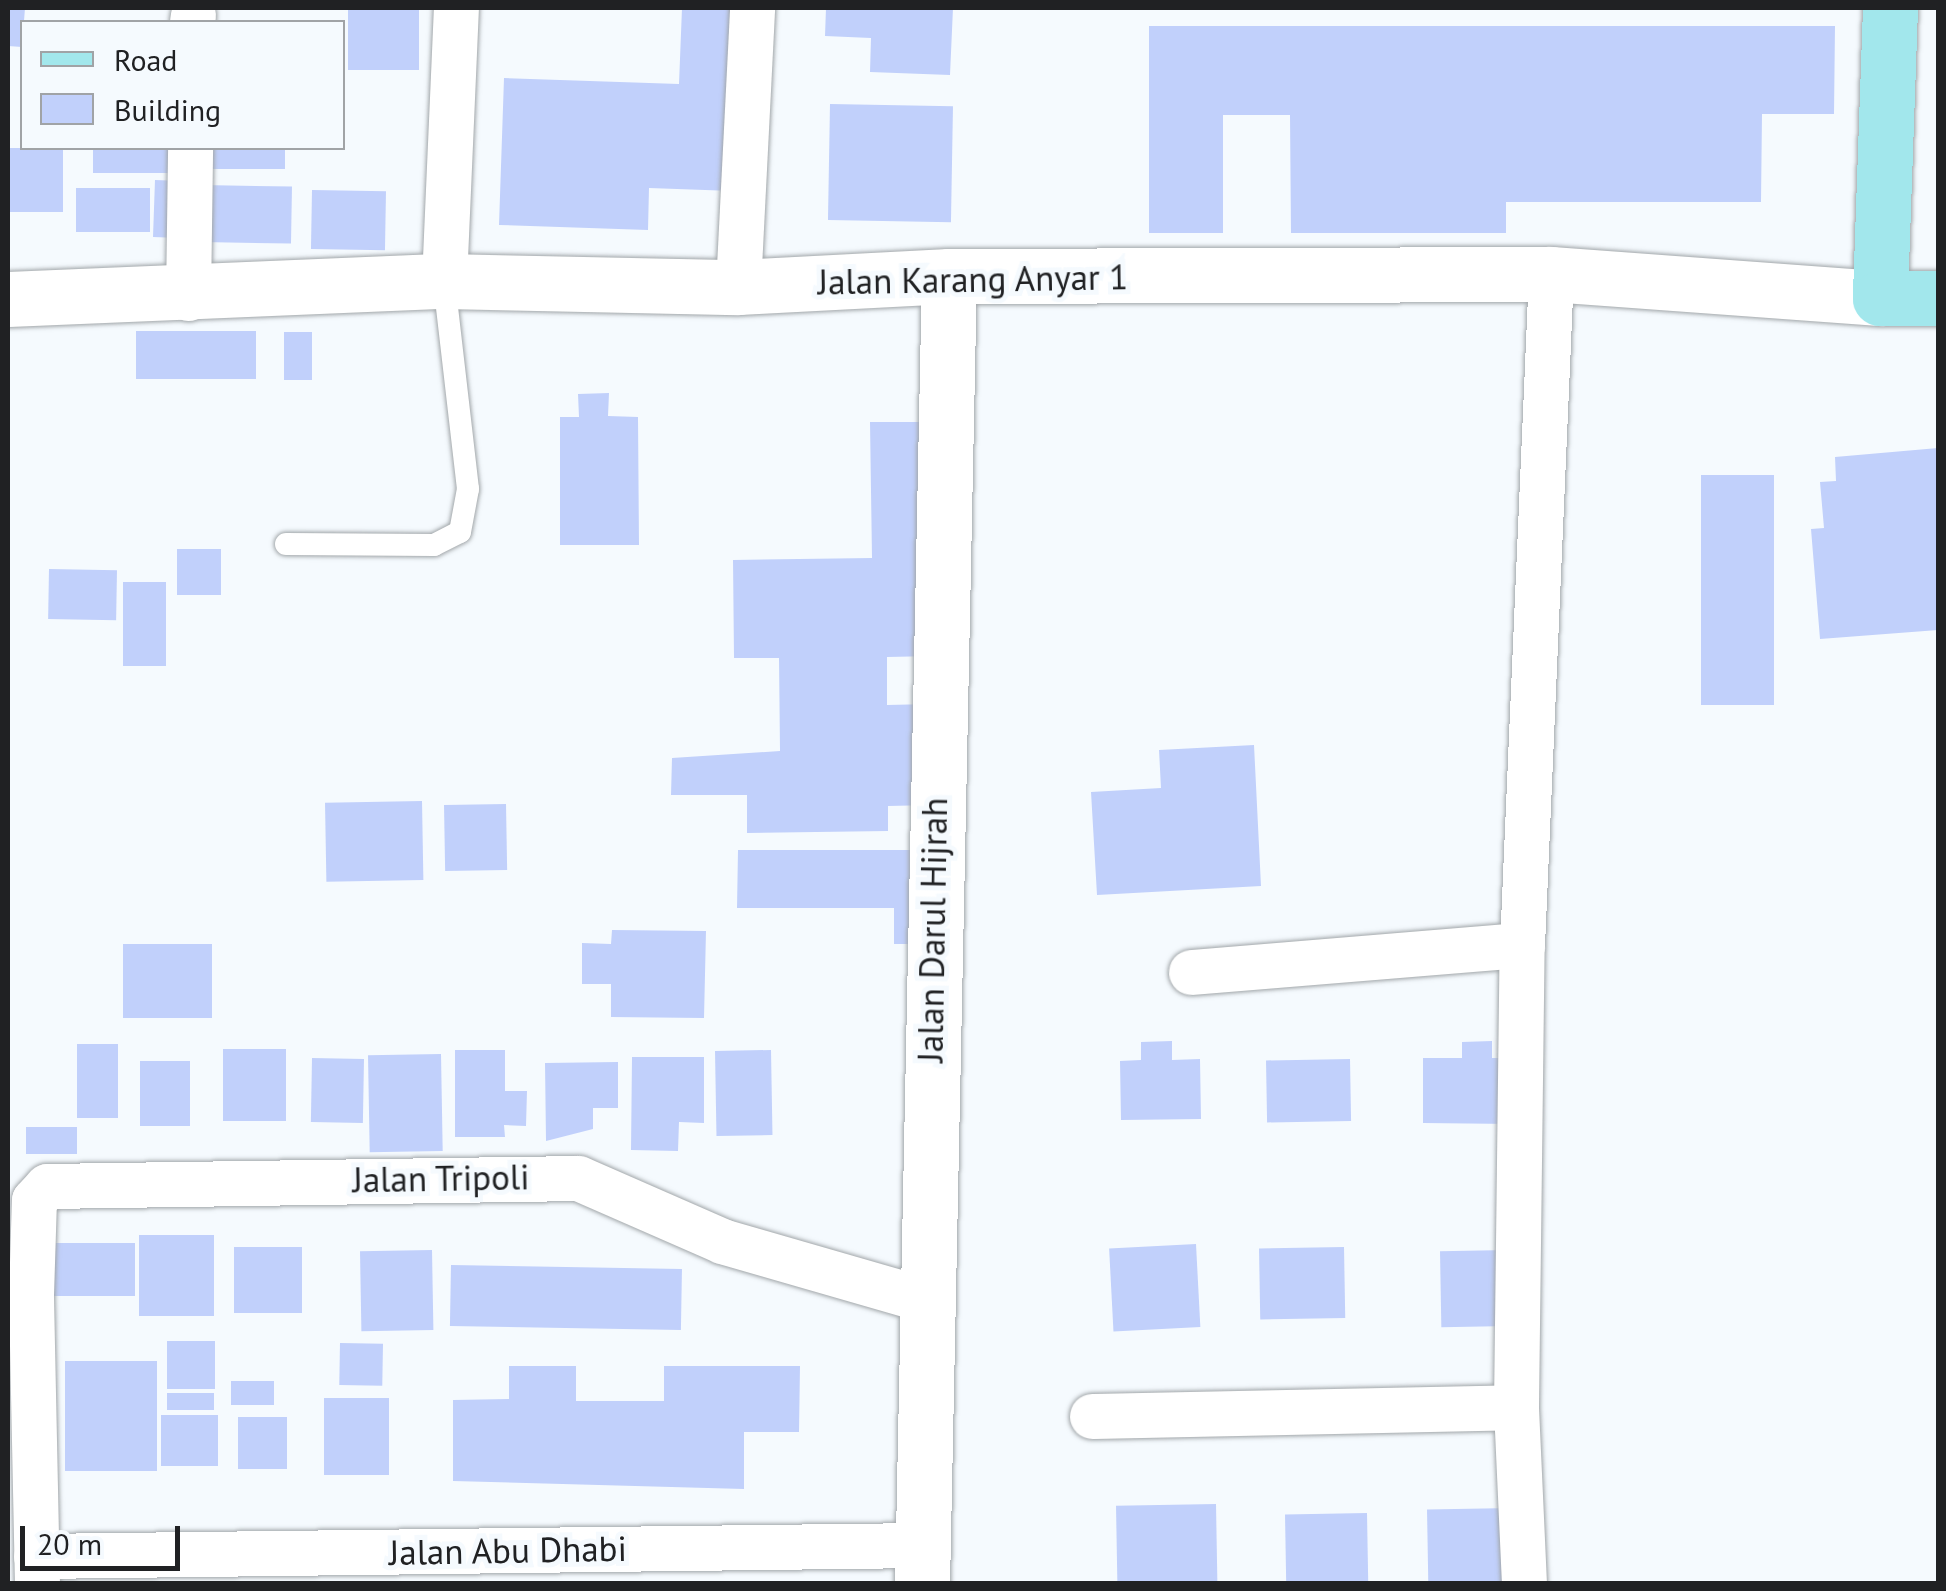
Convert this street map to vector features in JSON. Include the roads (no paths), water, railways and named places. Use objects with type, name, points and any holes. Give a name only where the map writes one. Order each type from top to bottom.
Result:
[{"type":"main road","points":[[1880,298],[1890,8]]},
{"type":"main road","name":"Jalan Karang Anyar 1","points":[[8,299],[188,298],[444,281],[738,287],[949,276],[1551,274],[1880,298],[1938,298]]},
{"type":"main road","name":"Jalan Darul Hijrah","points":[[921,1564],[930,1420],[927,1300],[949,276]]},
{"type":"street","points":[[444,281],[456,8]]},
{"type":"street","points":[[738,287],[752,8]]},
{"type":"street","points":[[188,298],[190,150]]},
{"type":"street","points":[[1524,1584],[1516,1406],[1522,945],[1551,274]]},
{"type":"street","points":[[1191,972],[1522,945]]},
{"type":"street","name":"Jalan Tripoli","points":[[37,1570],[19,1294],[34,1200],[47,1186],[517,1174],[578,1178],[722,1240],[927,1300]]},
{"type":"street","points":[[1092,1416],[1516,1406]]},
{"type":"street","name":"Jalan Abu Dhabi","points":[[37,1570],[921,1564]]},
{"type":"lane","points":[[286,544],[434,545],[460,532],[468,488],[444,281]]}]
